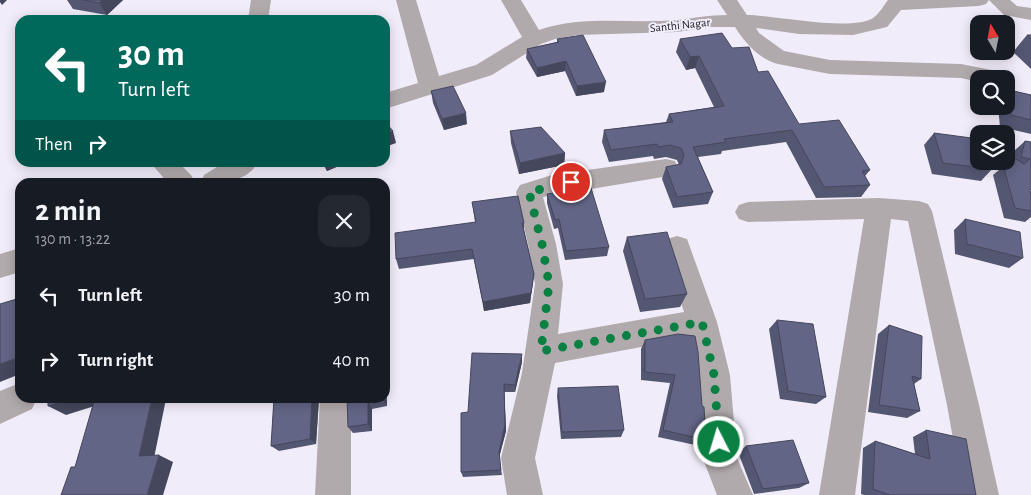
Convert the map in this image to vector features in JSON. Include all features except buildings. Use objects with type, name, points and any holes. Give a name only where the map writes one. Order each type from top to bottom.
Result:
[{"type":"street","points":[[259,15],[261,0]]},
{"type":"street","points":[[406,0],[431,88]]},
{"type":"street","points":[[511,0],[534,39]]},
{"type":"street","points":[[727,0],[752,38],[778,57],[830,67],[970,73]]},
{"type":"street","name":"Santhi Nagar","points":[[390,100],[484,70],[534,39],[551,33],[577,29],[647,28],[711,21],[740,21],[799,28],[853,29],[880,23],[895,4],[979,0]]},
{"type":"street","points":[[998,0],[1011,10],[1031,14]]},
{"type":"street","points":[[167,167],[178,178]]},
{"type":"street","points":[[220,178],[238,167]]},
{"type":"street","points":[[525,495],[518,458],[538,373],[549,284],[542,244],[529,192],[552,185],[666,168]]},
{"type":"street","points":[[837,495],[879,208]]},
{"type":"street","points":[[748,212],[879,208],[919,211],[963,405],[981,495]]},
{"type":"street","points":[[677,247],[702,322],[714,375],[720,459],[735,495]]},
{"type":"street","points":[[0,266],[15,262]]},
{"type":"street","points":[[541,351],[702,322]]},
{"type":"street","points":[[0,408],[15,401]]},
{"type":"street","points":[[333,495],[335,403]]},
{"type":"route","points":[[571,182],[529,192],[542,244],[549,284],[541,351],[702,322],[714,375],[719,442]]}]
